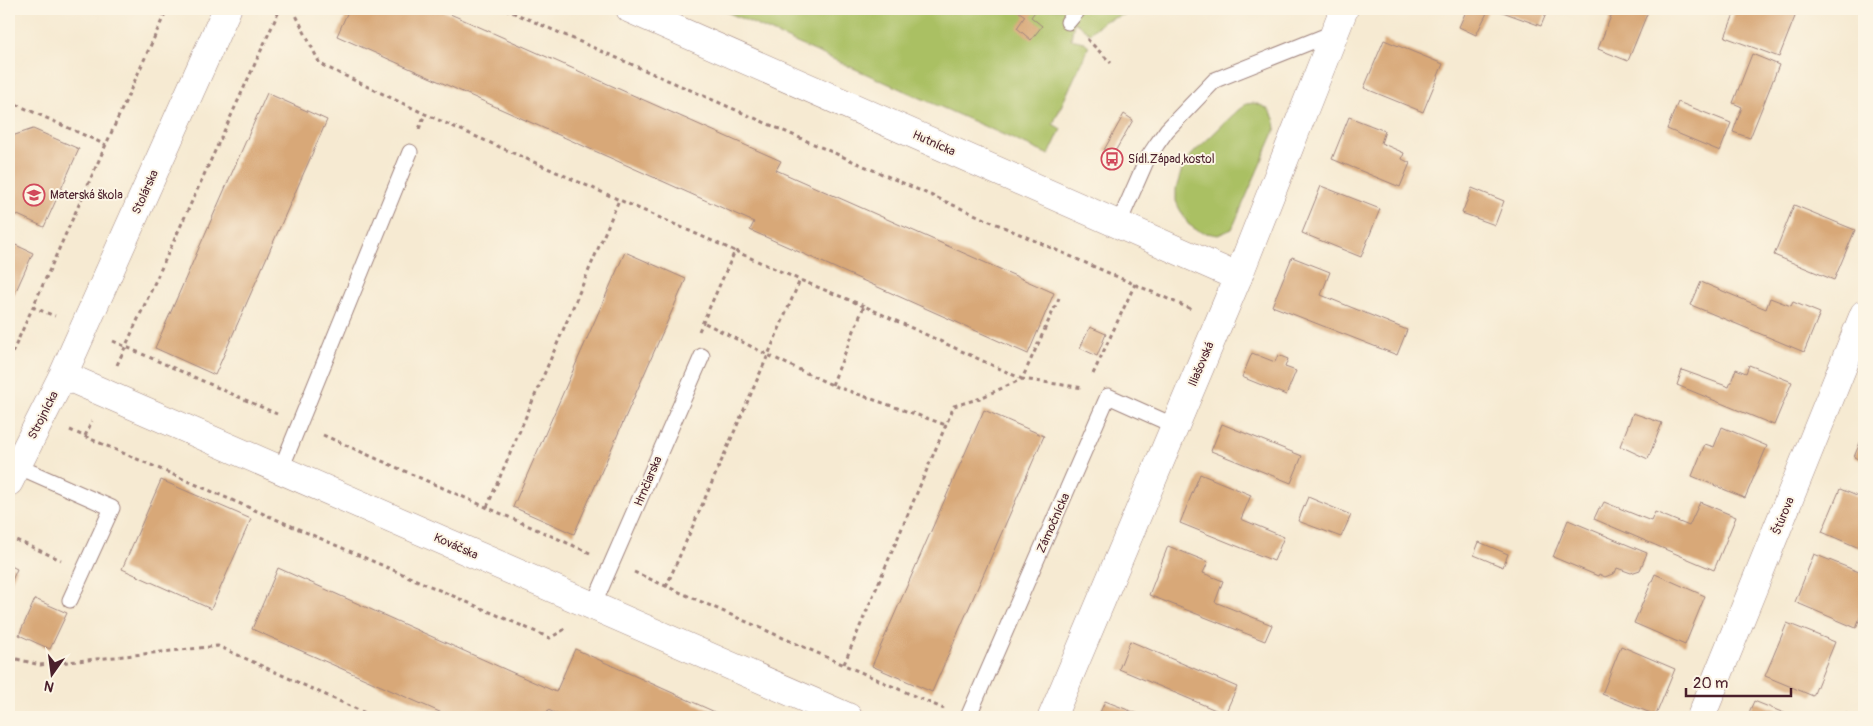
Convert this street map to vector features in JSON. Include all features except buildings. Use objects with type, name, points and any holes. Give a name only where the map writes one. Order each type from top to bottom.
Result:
[{"type":"street","name":"Stolárska","points":[[63,375],[227,9]]},
{"type":"street","name":"Hutnícka","points":[[630,9],[1238,277]]},
{"type":"street","name":"Iliašovská","points":[[1052,717],[1238,277],[1339,21]]},
{"type":"street","name":"Štúrova","points":[[1701,717],[1864,314]]},
{"type":"street","name":"Kováčska","points":[[63,375],[848,717]]},
{"type":"street","name":"Strojnícka","points":[[13,474],[63,375]]},
{"type":"lane","points":[[1068,22],[1080,9]]},
{"type":"lane","points":[[1118,225],[1147,159],[1157,144],[1167,130],[1215,80],[1339,21]]},
{"type":"lane","points":[[281,469],[410,152]]},
{"type":"lane","name":"Hrnčiarska","points":[[593,606],[702,356]]},
{"type":"lane","points":[[1108,396],[1175,426]]},
{"type":"lane","name":"Zámočnícka","points":[[968,717],[1108,396]]},
{"type":"lane","points":[[13,474],[112,508],[70,600]]},
{"type":"path","points":[[9,360],[167,9]]},
{"type":"path","points":[[84,436],[280,9]]},
{"type":"path","points":[[293,9],[320,64],[434,118],[800,280],[864,306],[1022,379],[1087,388],[1108,396]]},
{"type":"path","points":[[505,9],[1187,307]]},
{"type":"path","points":[[1068,22],[1111,63]]},
{"type":"path","points":[[9,101],[106,144]]},
{"type":"path","points":[[487,507],[620,200]]},
{"type":"path","points":[[734,251],[703,322],[832,385],[946,425]]},
{"type":"path","points":[[666,587],[800,280]]},
{"type":"path","points":[[1087,388],[1135,284]]},
{"type":"path","points":[[844,664],[954,406],[978,399],[1022,379],[1059,298]]},
{"type":"path","points":[[832,385],[864,306]]},
{"type":"path","points":[[84,328],[947,710]]},
{"type":"path","points":[[41,419],[550,638],[566,628]]},
{"type":"path","points":[[9,537],[84,570]]},
{"type":"path","points":[[9,657],[40,665],[218,646],[374,717]]},
{"type":"green space","points":[[720,9],[1142,9],[1104,21],[1090,33],[1074,22],[1071,39],[1084,42],[1089,46],[1053,124],[1061,129],[1049,155]]},
{"type":"green space","points":[[1254,103],[1270,111],[1276,128],[1232,229],[1218,235],[1201,232],[1188,224],[1176,201],[1176,189],[1184,162],[1237,111],[1246,104]]},
{"type":"place","name":"Sídl.Západ,kostol","points":[[1112,159]]},
{"type":"place","name":"Materská škola","points":[[34,195]]}]
